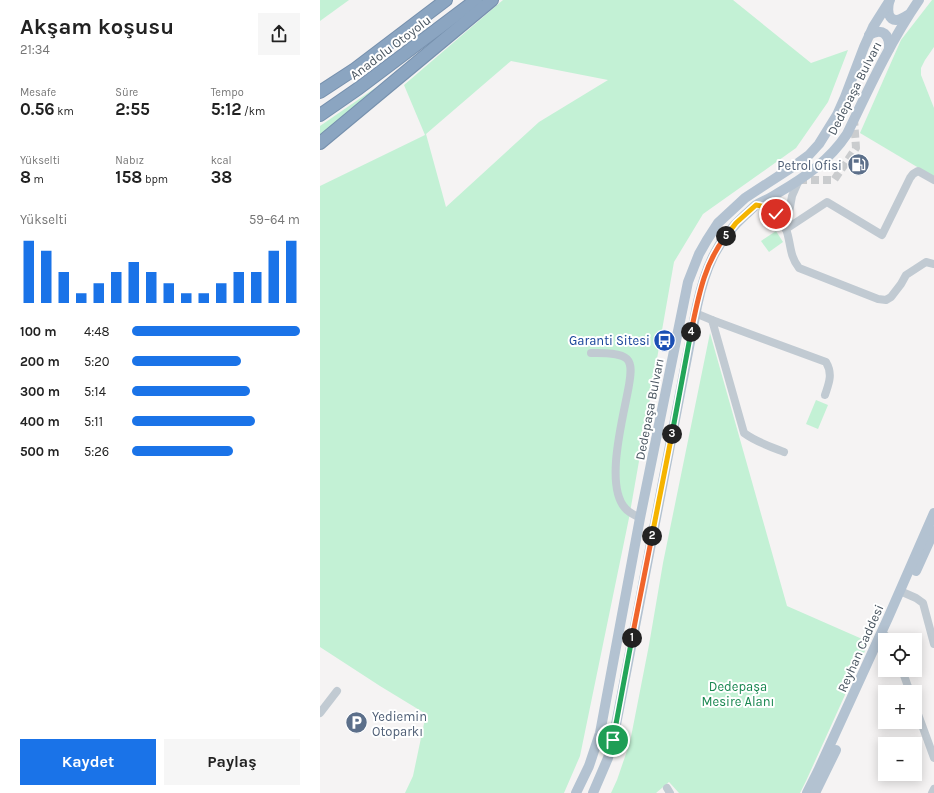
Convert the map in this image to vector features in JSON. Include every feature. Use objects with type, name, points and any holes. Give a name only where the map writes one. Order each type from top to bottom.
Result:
[{"type":"highway","name":"Anadolu Otoyolu","points":[[320,92],[355,69],[446,0]]},
{"type":"highway","name":"Anadolu Otoyolu","points":[[320,115],[365,84],[476,0]]},
{"type":"highway","points":[[320,143],[492,0]]},
{"type":"main road","name":"Dedepaşa Bulvarı","points":[[593,793],[608,758],[613,740],[695,313],[702,283],[710,262],[722,241],[736,223],[756,205],[778,194],[799,180],[824,161],[840,144],[847,134],[889,49],[919,0]]},
{"type":"main road","name":"Dedepaşa Bulvarı","points":[[576,793],[590,766],[600,733],[640,518],[688,282],[699,254],[718,223],[732,210],[746,198],[809,155],[819,144],[845,97],[869,35],[878,18],[890,1]]},
{"type":"main road","points":[[890,1],[888,9],[888,14],[890,17],[898,20],[908,16]]},
{"type":"main road","points":[[869,35],[880,31],[886,34],[889,40],[889,49]]},
{"type":"main road","name":"Reyhan Caddesi","points":[[888,633],[934,513]]},
{"type":"main road","name":"Reyhan Caddesi","points":[[903,592],[934,531]]},
{"type":"main road","name":"Reyhan Caddesi","points":[[807,793],[878,654]]},
{"type":"main road","name":"Reyhan Caddesi","points":[[815,793],[878,656]]},
{"type":"lane","points":[[786,230],[827,202],[882,234],[913,174],[918,171],[934,180]]},
{"type":"lane","points":[[786,230],[792,196],[799,180]]},
{"type":"lane","points":[[756,205],[765,206],[776,214],[786,230],[793,259],[799,268],[878,299],[886,300],[892,297],[906,275],[926,262],[934,264]]},
{"type":"lane","points":[[695,313],[826,362],[828,365],[830,378],[825,394]]},
{"type":"lane","points":[[712,320],[744,433],[749,437],[784,452]]},
{"type":"lane","points":[[591,353],[621,355],[628,360],[630,365],[630,378],[616,450],[615,470],[620,501],[624,508],[631,514],[640,518]]},
{"type":"lane","points":[[903,592],[923,603],[934,644]]},
{"type":"lane","points":[[320,713],[337,691]]},
{"type":"lane","points":[[922,725],[934,758]]},
{"type":"lane","points":[[932,793],[934,789]]},
{"type":"green space","points":[[320,0],[349,0],[320,21]]},
{"type":"green space","points":[[503,0],[733,0],[811,63],[848,50],[828,102],[796,148],[703,214],[674,262],[629,518],[580,756],[564,793],[405,793],[413,776],[426,714],[320,647],[320,186],[425,135],[404,85]],"holes":[[[511,61],[608,80],[539,122],[446,207],[426,134]]]},
{"type":"green space","points":[[932,0],[934,0],[934,47],[921,68],[921,75],[934,108],[934,177],[860,133],[901,40]]},
{"type":"green space","points":[[378,86],[320,135],[320,126]]},
{"type":"green space","points":[[776,231],[783,242],[769,252],[761,241]]},
{"type":"green space","name":"Dedepaşa Mesire Alanı","points":[[710,333],[787,606],[869,642],[800,793],[679,793],[669,782],[656,793],[611,793],[630,742],[663,563]]},
{"type":"green space","points":[[816,400],[828,405],[818,429],[806,424]]},
{"type":"tunnel","points":[[799,180],[834,180],[856,148],[854,119]]},
{"type":"place","name":"Petrol Ofisi","points":[[858,165]]},
{"type":"place","name":"Garanti Sitesi","points":[[665,340]]},
{"type":"place","name":"Yediemin Otoparkı","points":[[356,723]]},
{"type":"route","points":[[613,740],[702,283],[710,262],[722,241],[736,223],[756,205],[765,206],[776,214]]}]
